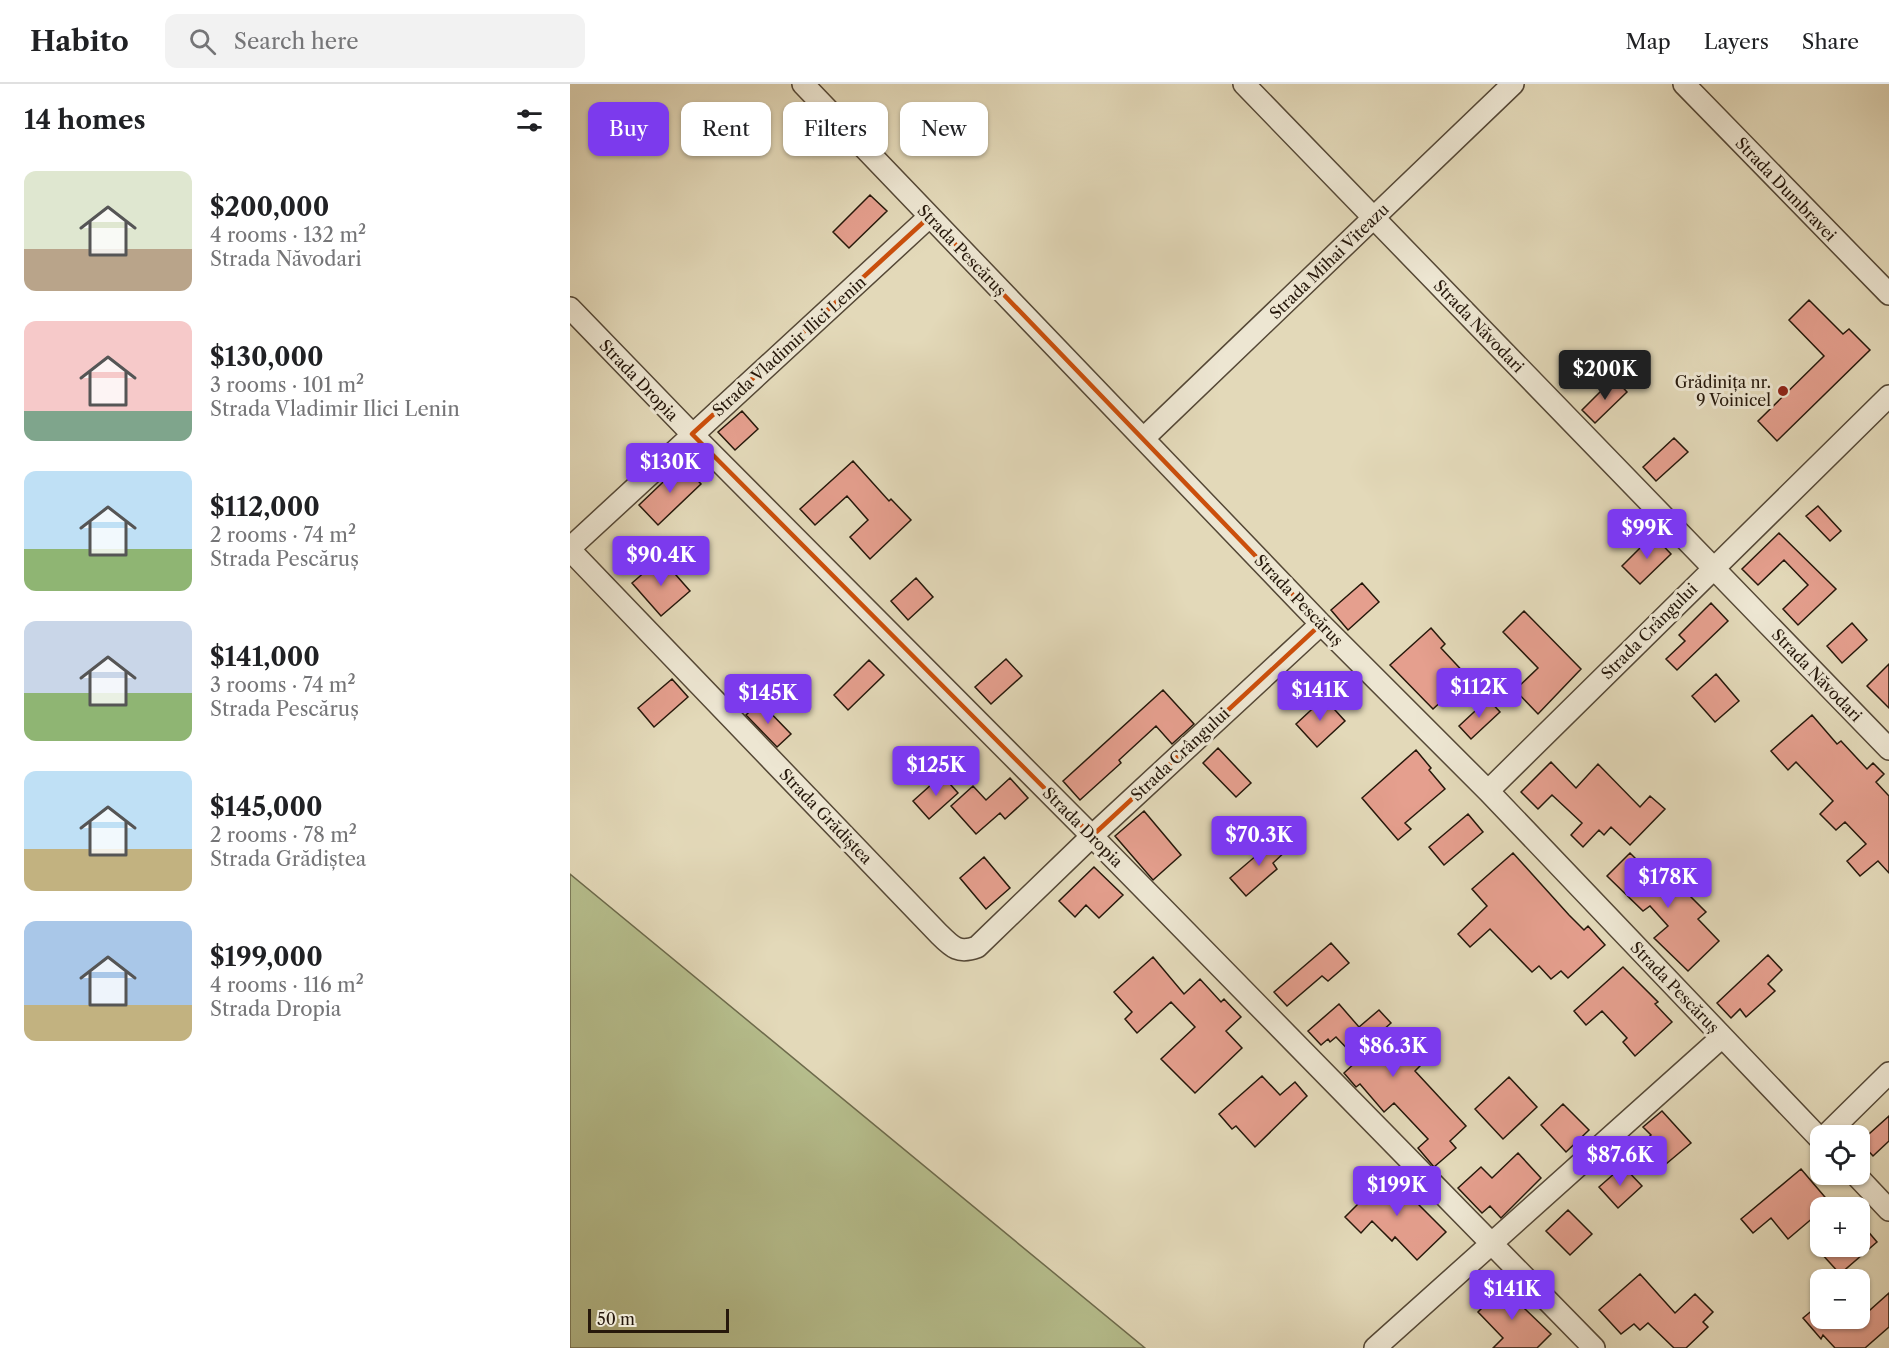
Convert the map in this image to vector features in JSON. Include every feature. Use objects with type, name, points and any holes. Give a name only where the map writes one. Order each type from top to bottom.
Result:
[{"type":"street","name":"Strada Năvodari","points":[[1244,84],[1889,749]]},
{"type":"street","name":"Strada Mihai Viteazu","points":[[1144,438],[1513,84]]},
{"type":"street","name":"Strada Dumbravei","points":[[1684,84],[1889,294]]},
{"type":"street","name":"Strada Pescăruș","points":[[806,85],[929,217],[1321,624],[1488,791],[1810,1129]]},
{"type":"street","name":"Strada Vladimir Ilici Lenin","points":[[570,550],[692,434],[929,217]]},
{"type":"street","name":"Strada Dropia","points":[[570,308],[1594,1348]]},
{"type":"street","name":"Strada Crângului","points":[[1488,791],[1889,396]]},
{"type":"street","name":"Strada Grădiștea","points":[[570,550],[951,946],[966,951],[977,947],[1092,836]]},
{"type":"street","name":"Strada Crângului","points":[[1092,836],[1321,624]]},
{"type":"street","points":[[1375,1348],[1722,1037]]},
{"type":"street","points":[[1836,1125],[1889,1073]]},
{"type":"street","points":[[1865,1185],[1889,1210]]},
{"type":"highlighted area","points":[[929,217],[1321,624],[1092,836],[692,434]]},
{"type":"green space","points":[[570,874],[1145,1348],[570,1348]]},
{"type":"building","points":[[870,195],[887,211],[849,248],[833,232]]},
{"type":"building","points":[[1809,300],[1843,334],[1849,329],[1870,350],[1777,441],[1758,421],[1824,356],[1789,320]]},
{"type":"building","points":[[1614,378],[1627,392],[1595,423],[1582,410]]},
{"type":"building","points":[[742,411],[758,429],[735,450],[718,432]]},
{"type":"building","points":[[1674,438],[1688,452],[1656,481],[1643,467]]},
{"type":"building","points":[[853,461],[889,501],[891,499],[911,520],[870,559],[850,537],[868,520],[847,496],[815,525],[800,509]]},
{"type":"building","points":[[682,464],[701,484],[658,525],[639,505]]},
{"type":"building","points":[[1818,506],[1841,531],[1830,541],[1806,516]]},
{"type":"building","points":[[1779,533],[1836,589],[1798,625],[1783,609],[1808,585],[1784,560],[1758,585],[1742,569]]},
{"type":"building","points":[[1653,535],[1671,554],[1640,584],[1622,566]]},
{"type":"building","points":[[661,558],[690,591],[661,616],[632,583]]},
{"type":"building","points":[[916,578],[933,597],[908,620],[891,601]]},
{"type":"building","points":[[1362,583],[1379,602],[1348,630],[1331,610]]},
{"type":"building","points":[[1711,603],[1728,621],[1677,670],[1666,659],[1685,641],[1679,635]]},
{"type":"building","points":[[1524,611],[1581,669],[1538,714],[1515,690],[1538,668],[1503,632]]},
{"type":"building","points":[[1852,623],[1867,640],[1842,663],[1827,646]]},
{"type":"building","points":[[1431,628],[1445,644],[1441,648],[1468,677],[1433,709],[1390,665]]},
{"type":"building","points":[[1006,659],[1022,676],[991,704],[975,687]]},
{"type":"building","points":[[869,660],[884,675],[848,710],[834,695]]},
{"type":"building","points":[[1889,664],[1889,708],[1867,686]]},
{"type":"building","points":[[1716,674],[1739,701],[1715,722],[1692,696]]},
{"type":"building","points":[[672,679],[688,697],[654,727],[638,708]]},
{"type":"building","points":[[1163,690],[1194,724],[1172,744],[1156,726],[1119,760],[1121,763],[1080,800],[1063,781]]},
{"type":"building","points":[[1324,698],[1345,721],[1317,747],[1296,724]]},
{"type":"building","points":[[1488,699],[1500,712],[1471,739],[1459,726]]},
{"type":"building","points":[[760,702],[791,734],[777,747],[746,715]]},
{"type":"building","points":[[1812,715],[1837,744],[1841,741],[1867,769],[1873,763],[1884,774],[1876,782],[1889,796],[1889,873],[1878,861],[1860,876],[1847,861],[1866,844],[1845,822],[1836,830],[1820,814],[1833,801],[1796,762],[1788,770],[1771,751]]},
{"type":"building","points":[[1218,748],[1251,783],[1236,797],[1203,763]]},
{"type":"building","points":[[1416,750],[1445,789],[1405,823],[1411,829],[1398,840],[1362,798]]},
{"type":"building","points":[[1551,762],[1576,788],[1598,764],[1640,807],[1650,796],[1665,809],[1630,845],[1611,827],[1604,835],[1599,830],[1583,847],[1571,835],[1582,823],[1552,795],[1538,809],[1521,792]]},
{"type":"building","points":[[942,775],[958,793],[929,819],[913,801]]},
{"type":"building","points":[[1010,778],[1028,798],[1005,819],[1000,813],[976,834],[951,806],[973,786],[986,800]]},
{"type":"building","points":[[1144,811],[1181,855],[1153,880],[1115,836]]},
{"type":"building","points":[[1468,814],[1483,832],[1444,865],[1429,847]]},
{"type":"building","points":[[1278,837],[1288,849],[1273,863],[1277,869],[1246,896],[1230,878]]},
{"type":"building","points":[[1513,853],[1584,930],[1588,926],[1605,945],[1568,978],[1561,971],[1551,979],[1539,966],[1532,972],[1490,929],[1470,947],[1458,934],[1487,906],[1472,889]]},
{"type":"building","points":[[1630,853],[1658,881],[1676,865],[1691,881],[1683,889],[1706,912],[1698,919],[1719,941],[1688,971],[1654,938],[1668,926],[1650,906],[1643,911],[1607,876]]},
{"type":"building","points":[[984,857],[1010,888],[986,909],[960,878]]},
{"type":"building","points":[[1094,867],[1123,895],[1099,918],[1086,905],[1075,917],[1059,901]]},
{"type":"building","points":[[1331,943],[1349,963],[1328,981],[1322,976],[1287,1006],[1274,992]]},
{"type":"building","points":[[1768,955],[1782,970],[1768,984],[1775,991],[1746,1017],[1740,1009],[1731,1018],[1717,1003]]},
{"type":"building","points":[[1153,957],[1184,994],[1200,979],[1221,1002],[1224,999],[1241,1017],[1226,1031],[1242,1048],[1195,1093],[1161,1059],[1195,1027],[1171,1002],[1137,1033],[1125,1019],[1132,1012],[1114,992]]},
{"type":"building","points":[[1623,967],[1658,1002],[1655,1004],[1672,1022],[1635,1056],[1623,1042],[1627,1038],[1602,1011],[1586,1025],[1574,1011]]},
{"type":"building","points":[[1339,1004],[1359,1027],[1379,1010],[1391,1023],[1382,1031],[1402,1053],[1411,1045],[1425,1061],[1415,1071],[1466,1126],[1450,1141],[1456,1148],[1434,1167],[1418,1148],[1428,1139],[1394,1103],[1384,1112],[1360,1084],[1356,1087],[1344,1073],[1358,1060],[1336,1037],[1330,1042],[1328,1039],[1321,1045],[1308,1031]]},
{"type":"building","points":[[1262,1076],[1280,1095],[1295,1082],[1307,1096],[1255,1147],[1236,1126],[1232,1129],[1219,1114]]},
{"type":"building","points":[[1509,1077],[1537,1107],[1503,1139],[1475,1109]]},
{"type":"building","points":[[1563,1104],[1589,1130],[1566,1152],[1541,1125]]},
{"type":"building","points":[[1662,1111],[1691,1143],[1666,1164],[1645,1140],[1651,1135],[1643,1127]]},
{"type":"building","points":[[1889,1116],[1889,1141],[1873,1156],[1870,1153],[1870,1133]]},
{"type":"building","points":[[1518,1153],[1541,1178],[1501,1218],[1490,1206],[1482,1213],[1458,1188],[1481,1167],[1492,1178]]},
{"type":"building","points":[[1623,1166],[1642,1186],[1618,1208],[1599,1187]]},
{"type":"building","points":[[1801,1169],[1810,1180],[1810,1185],[1815,1185],[1825,1197],[1810,1197],[1810,1220],[1788,1239],[1771,1218],[1753,1233],[1741,1219]]},
{"type":"building","points":[[1388,1174],[1446,1232],[1417,1260],[1395,1237],[1392,1241],[1372,1221],[1361,1233],[1345,1217]]},
{"type":"building","points":[[1568,1210],[1592,1234],[1570,1255],[1546,1231]]},
{"type":"building","points":[[1870,1234],[1877,1242],[1870,1248]]},
{"type":"building","points":[[1825,1257],[1860,1257],[1846,1269],[1835,1269]]},
{"type":"building","points":[[1640,1274],[1675,1313],[1695,1294],[1713,1312],[1703,1322],[1708,1327],[1686,1348],[1674,1348],[1648,1323],[1640,1330],[1634,1324],[1621,1334],[1599,1310]]},
{"type":"building","points":[[1497,1282],[1551,1334],[1537,1348],[1493,1348],[1503,1338],[1478,1312],[1490,1300],[1484,1295]]},
{"type":"building","points":[[1889,1293],[1889,1327],[1865,1348],[1835,1348],[1823,1335],[1821,1339],[1812,1329],[1870,1329],[1870,1310]]},
{"type":"building","points":[[1810,1312],[1810,1326],[1803,1318]]},
{"type":"place","name":"Grădinița nr. 9 Voinicel","points":[[1783,391]]}]
